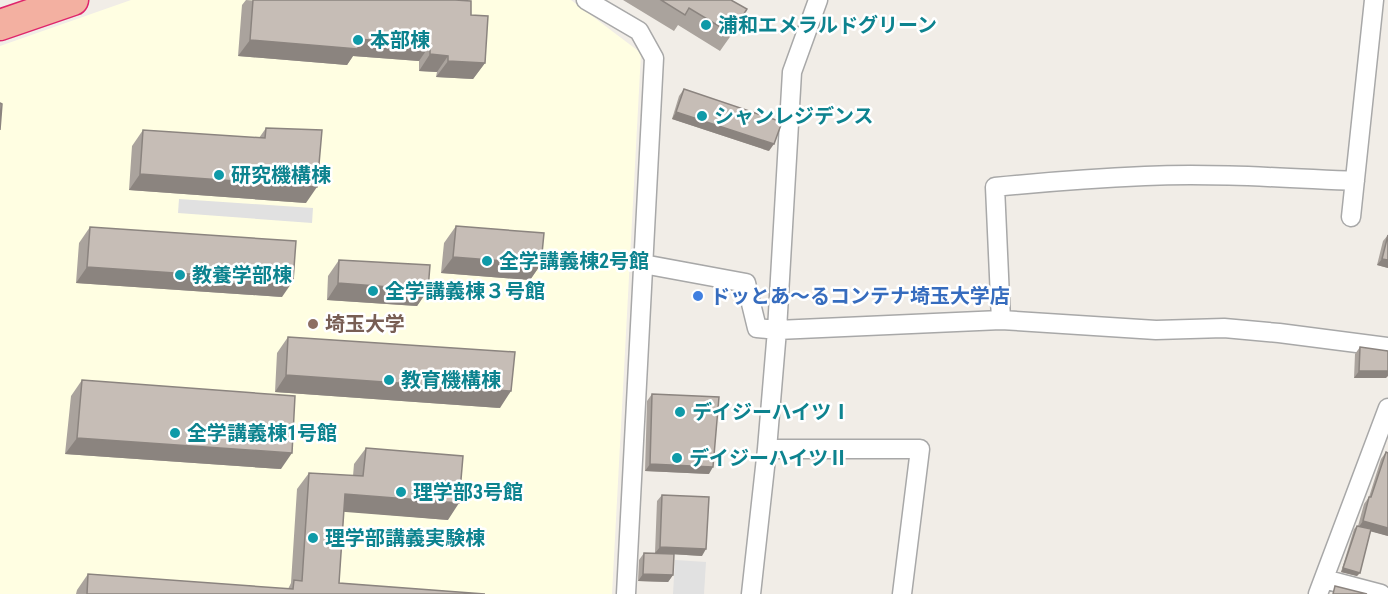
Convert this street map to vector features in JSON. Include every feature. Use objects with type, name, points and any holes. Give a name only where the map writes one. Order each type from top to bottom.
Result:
[{"type":"highway","points":[[0,25],[73,0]]},
{"type":"street","points":[[586,0],[639,30],[654,58],[626,594]]},
{"type":"street","points":[[751,594],[777,330],[792,72],[818,0]]},
{"type":"street","points":[[1351,218],[1374,0]]},
{"type":"street","points":[[1001,320],[995,187],[1146,176],[1355,181]]},
{"type":"street","points":[[643,264],[746,283],[757,328],[777,330],[1001,320],[1156,330],[1235,329],[1388,347]]},
{"type":"street","points":[[1381,594],[1321,587],[1388,408]]},
{"type":"street","points":[[767,449],[920,449],[902,594]]},
{"type":"shaded area","name":"埼玉大学","points":[[131,0],[571,0],[641,53],[612,594],[0,594],[0,46]]},
{"type":"shaded area","points":[[179,199],[313,208],[312,223],[178,213]]},
{"type":"shaded area","points":[[675,560],[706,562],[704,594],[673,594]]},
{"type":"building","name":"本部棟","points":[[253,0],[471,1],[471,15],[488,16],[485,63],[448,61],[448,56],[430,54],[430,45],[359,39],[358,49],[250,40]]},
{"type":"building","points":[[661,0],[731,0],[747,9],[732,34],[689,8],[685,15]]},
{"type":"building","points":[[684,89],[782,122],[774,144],[676,112]]},
{"type":"building","points":[[0,103],[2,104],[0,130]]},
{"type":"building","points":[[266,128],[322,130],[317,187],[140,174],[143,130],[265,138]]},
{"type":"building","points":[[456,226],[544,233],[541,264],[453,257]]},
{"type":"building","points":[[90,227],[296,241],[293,281],[87,267]]},
{"type":"building","points":[[1388,235],[1388,260],[1382,259]]},
{"type":"building","points":[[339,260],[430,265],[428,290],[338,283]]},
{"type":"building","points":[[288,337],[515,352],[511,391],[286,375]]},
{"type":"building","points":[[1360,347],[1388,351],[1388,371],[1359,371]]},
{"type":"building","name":"全学講義棟1号館","points":[[82,380],[295,396],[292,453],[77,438]]},
{"type":"building","points":[[652,394],[719,397],[713,467],[650,464]]},
{"type":"building","points":[[366,448],[463,456],[459,503],[345,494],[339,583],[485,594],[87,594],[88,574],[293,589],[294,580],[302,581],[309,473],[363,476]]},
{"type":"building","points":[[1386,452],[1388,453],[1388,528],[1363,521],[1369,497],[1371,497]]},
{"type":"building","points":[[662,495],[709,497],[706,549],[660,547]]},
{"type":"building","points":[[1357,526],[1371,529],[1360,573],[1343,568]]},
{"type":"building","points":[[644,553],[674,554],[673,575],[643,574]]},
{"type":"building","points":[[1335,586],[1367,594],[1333,594]]},
{"type":"place","name":"浦和エメラルドグリーン","points":[[706,25]]},
{"type":"place","name":"本部棟","points":[[358,40]]},
{"type":"place","name":"シャンレジデンス","points":[[702,116]]},
{"type":"place","name":"研究機構棟","points":[[219,175]]},
{"type":"place","name":"全学講義棟2号館","points":[[487,261]]},
{"type":"place","name":"教養学部棟","points":[[180,275]]},
{"type":"place","name":"全学講義棟３号館","points":[[373,291]]},
{"type":"place","name":"ドッとあ～るコンテナ埼玉大学店","points":[[698,296]]},
{"type":"place","name":"埼玉大学","points":[[313,324]]},
{"type":"place","name":"教育機構棟","points":[[389,380]]},
{"type":"place","name":"デイジーハイツⅠ","points":[[680,412]]},
{"type":"place","name":"全学講義棟1号館","points":[[175,433]]},
{"type":"place","name":"デイジーハイツⅡ","points":[[677,458]]},
{"type":"place","name":"理学部3号館","points":[[401,492]]},
{"type":"place","name":"理学部講義実験棟","points":[[313,538]]}]
